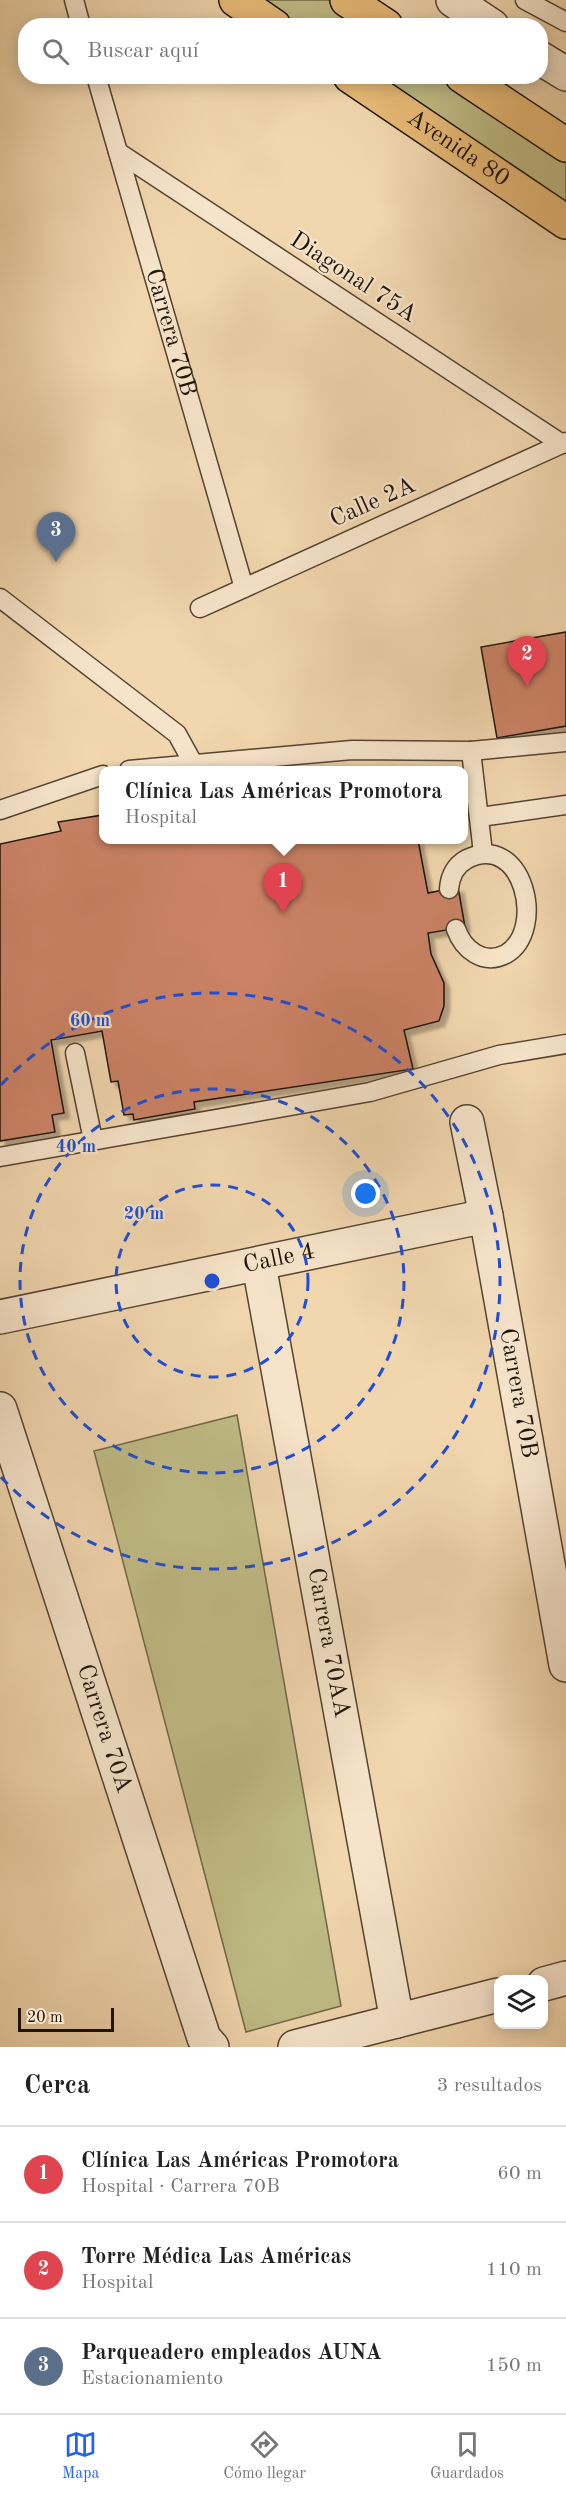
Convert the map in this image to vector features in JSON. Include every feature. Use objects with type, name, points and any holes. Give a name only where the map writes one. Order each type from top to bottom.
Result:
[{"type":"main road","points":[[236,0],[262,18]]},
{"type":"main road","points":[[347,0],[374,18]]},
{"type":"main road","name":"Avenida 80","points":[[362,84],[566,222]]},
{"type":"main road","points":[[474,84],[566,145]]},
{"type":"street","points":[[453,0],[480,18]]},
{"type":"street","points":[[548,63],[566,74]]},
{"type":"street","name":"Carrera 70B","points":[[467,1122],[486,1216],[566,1665]]},
{"type":"street","name":"Calle 4","points":[[0,1317],[260,1265],[486,1216]]},
{"type":"street","name":"Carrera 70AA","points":[[260,1265],[397,2021]]},
{"type":"street","name":"Carrera 70A","points":[[0,1409],[200,2026],[204,2038],[212,2047]]},
{"type":"street","points":[[548,1983],[566,1978]]},
{"type":"street","points":[[295,2047],[494,1996]]},
{"type":"lane","points":[[74,0],[79,18]]},
{"type":"lane","points":[[525,0],[566,22]]},
{"type":"lane","name":"Carrera 70B","points":[[98,84],[244,588]]},
{"type":"lane","name":"Diagonal 75A","points":[[118,152],[564,443]]},
{"type":"lane","name":"Calle 2A","points":[[200,608],[564,443]]},
{"type":"lane","points":[[0,598],[177,734],[193,763]]},
{"type":"lane","points":[[169,766],[352,750],[471,751],[566,742]]},
{"type":"lane","points":[[471,751],[483,853]]},
{"type":"lane","points":[[0,810],[99,776]]},
{"type":"lane","points":[[480,817],[566,805]]},
{"type":"lane","points":[[449,889],[455,869],[464,860],[483,853],[499,855],[509,862],[522,883],[527,920],[522,936],[508,952],[499,957],[481,956],[466,948],[460,941],[456,929]]},
{"type":"lane","points":[[0,1157],[370,1092],[499,1055],[566,1044]]},
{"type":"lane","points":[[75,1053],[93,1140]]},
{"type":"shaded area","points":[[260,0],[328,0],[355,18],[287,18]]},
{"type":"shaded area","points":[[386,84],[451,84],[566,161],[566,203]]},
{"type":"shaded area","points":[[237,1415],[341,2006],[246,2032],[94,1451]]},
{"type":"building","points":[[566,632],[566,726],[497,738],[481,647]]},
{"type":"building","points":[[99,816],[99,844],[419,844],[428,893],[458,887],[465,927],[428,933],[431,954],[444,983],[444,1006],[439,1021],[404,1030],[413,1069],[194,1102],[195,1109],[134,1120],[133,1114],[124,1115],[118,1081],[111,1082],[102,1031],[51,1040],[64,1113],[52,1115],[55,1132],[0,1141],[0,844],[61,831],[58,822]]},
{"type":"place","name":"Parqueadero empleados AUNA","points":[[56,562]]},
{"type":"place","name":"Torre Médica Las Américas","points":[[527,686]]},
{"type":"place","name":"Clínica Las Américas Promotora","points":[[283,913]]}]
